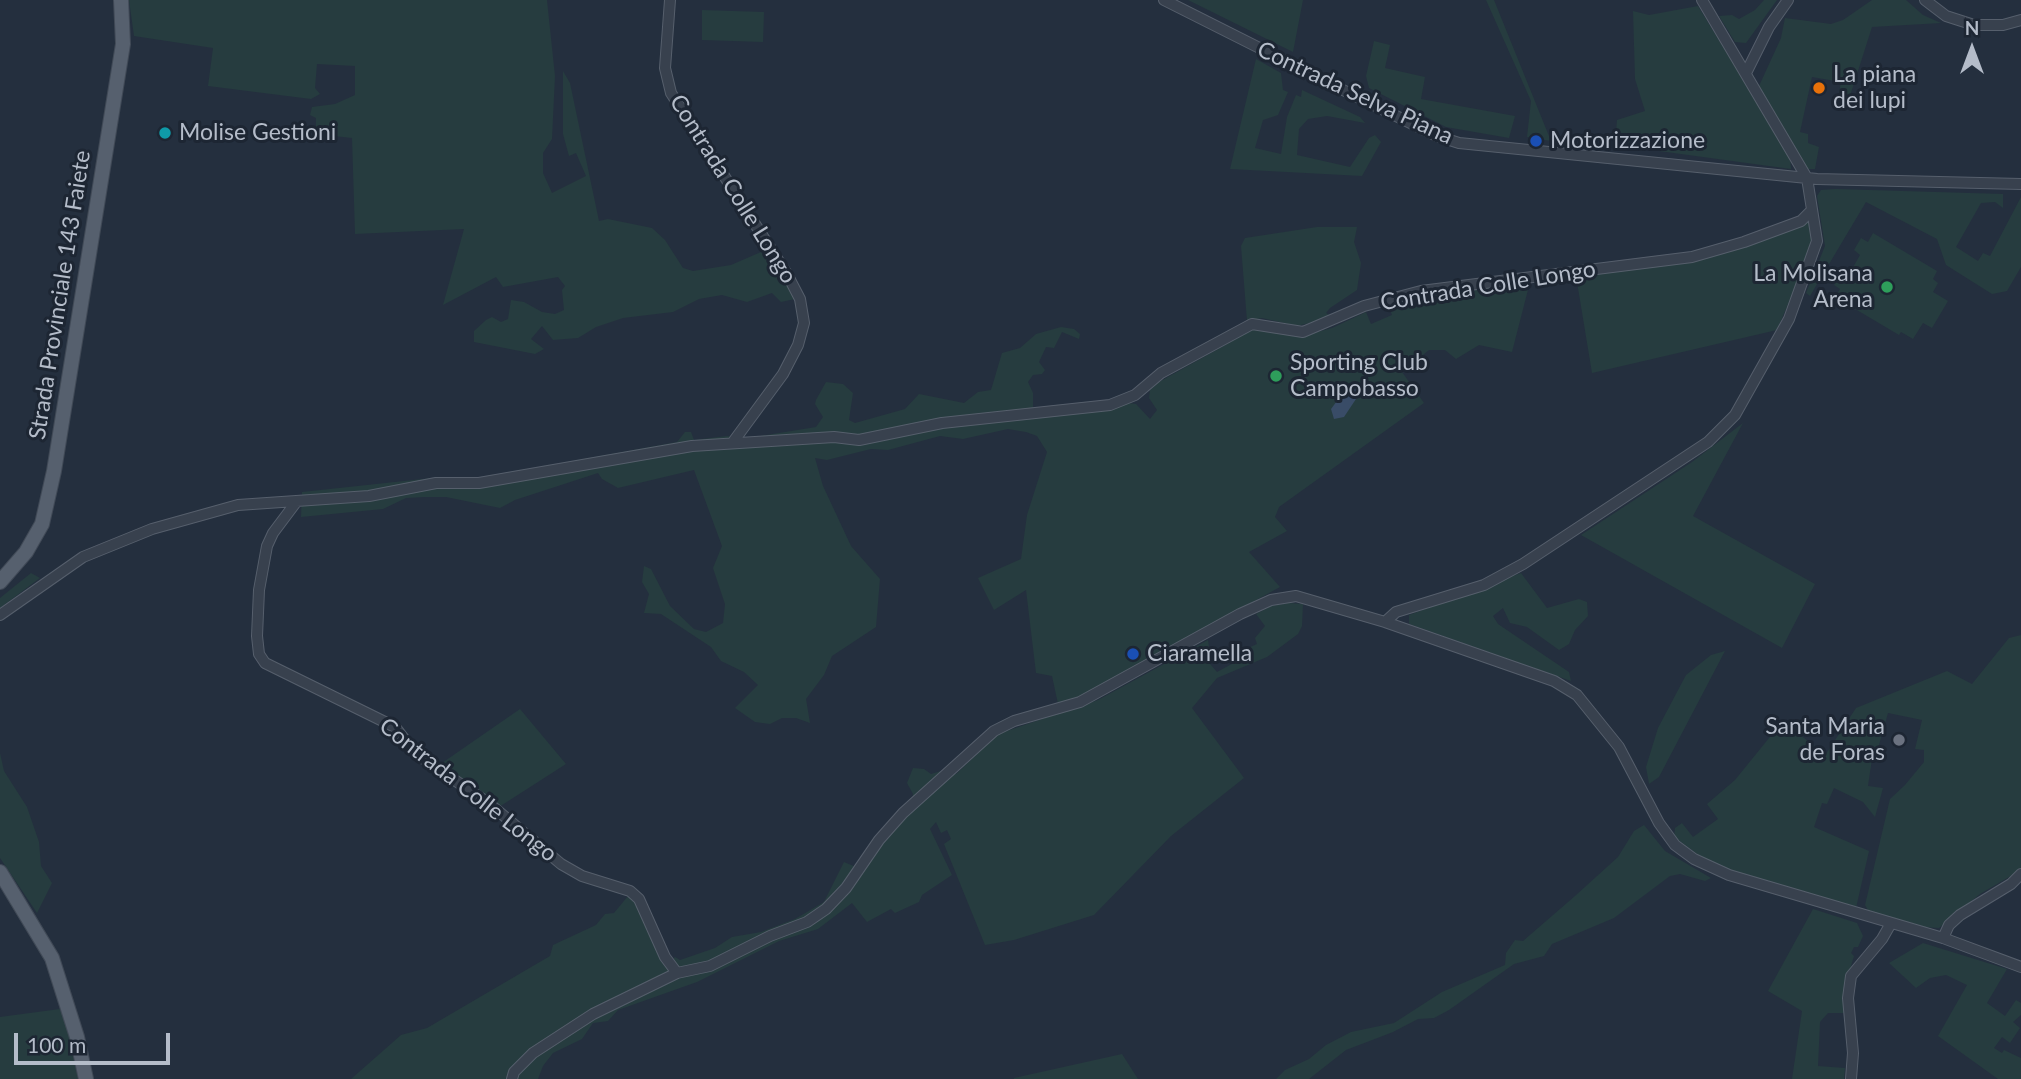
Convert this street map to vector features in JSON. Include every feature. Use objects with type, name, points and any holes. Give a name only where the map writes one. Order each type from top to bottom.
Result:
[{"type":"main road","name":"Strada Provinciale 143 Faiete","points":[[0,582],[26,552],[42,524],[54,471],[123,44],[121,0]]},
{"type":"main road","points":[[0,872],[52,958],[77,1037],[86,1079]]},
{"type":"street","name":"Contrada Colle Longo","points":[[670,0],[665,58],[671,93],[787,274],[800,299],[804,323],[798,345],[783,374],[733,442]]},
{"type":"street","name":"Contrada Selva Piana","points":[[1164,0],[1437,136],[1459,143],[1807,178],[2021,184]]},
{"type":"street","points":[[1385,622],[1396,612],[1484,585],[1523,564],[1708,442],[1735,415],[1789,319],[1817,241],[1817,226],[1811,211],[1807,178],[1702,0]]},
{"type":"street","points":[[1746,73],[1769,27],[1788,0]]},
{"type":"street","points":[[1925,0],[1946,16],[1974,26],[2003,25],[2021,20]]},
{"type":"street","name":"Contrada Colle Longo","points":[[0,615],[83,557],[130,536],[238,505],[369,496],[436,483],[491,482],[692,446],[834,437],[859,440],[942,423],[1110,405],[1135,396],[1161,373],[1252,324],[1303,332],[1364,306],[1421,292],[1692,257],[1801,221],[1811,211]]},
{"type":"street","name":"Contrada Colle Longo","points":[[297,501],[267,546],[259,590],[257,636],[259,654],[265,663],[395,727],[415,753],[491,806],[561,864],[582,876],[630,891],[639,899],[665,957],[677,973]]},
{"type":"street","points":[[512,1079],[514,1072],[533,1054],[593,1014],[677,973],[710,966],[770,936],[807,922],[826,909],[846,888],[879,840],[903,813],[994,731],[1014,720],[1080,702],[1139,667],[1270,600],[1296,596],[1385,622],[1554,681],[1577,695],[1619,747],[1659,823],[1675,845],[1694,859],[1728,875],[1890,925],[1943,938],[2021,967]]},
{"type":"street","points":[[1943,938],[1960,915],[2011,884],[2021,874]]},
{"type":"street","points":[[1851,1079],[1853,1053],[1848,998],[1852,976],[1890,925]]},
{"type":"green space","points":[[129,0],[547,0],[555,76],[552,139],[543,153],[543,173],[552,193],[586,176],[576,153],[569,156],[563,134],[563,71],[570,83],[599,221],[608,219],[652,228],[665,240],[683,268],[693,271],[731,265],[761,252],[786,281],[795,299],[781,302],[772,293],[747,302],[722,295],[699,299],[673,312],[623,318],[596,327],[578,338],[553,340],[542,326],[531,339],[544,349],[535,354],[474,342],[474,331],[486,320],[492,317],[501,322],[508,319],[511,300],[524,302],[542,312],[555,314],[564,310],[562,290],[565,286],[558,277],[503,287],[496,277],[443,305],[464,229],[355,234],[352,138],[316,134],[316,118],[310,115],[312,107],[335,104],[355,95],[355,66],[317,64],[315,88],[320,94],[311,99],[208,86],[213,48],[134,36]]},
{"type":"green space","points":[[1188,0],[1303,0],[1293,52]]},
{"type":"green space","points":[[1486,0],[1494,0],[1551,141],[1527,137],[1531,101]]},
{"type":"green space","points":[[1764,0],[1777,0],[1746,43],[1735,42],[1719,16],[1732,15],[1739,19],[1755,10]]},
{"type":"green space","points":[[1872,0],[1906,0],[1923,15],[1941,23],[1872,27],[1850,96],[1839,93],[1841,82],[1812,77],[1800,132],[1808,134],[1808,143],[1819,147],[1815,169],[1807,169],[1759,86],[1781,38],[1785,18],[1831,24],[1843,20]]},
{"type":"green space","points":[[1698,6],[1790,157],[1791,169],[1615,145],[1617,120],[1645,111],[1635,79],[1633,11],[1649,15]]},
{"type":"green space","points":[[702,10],[764,12],[763,42],[702,40]]},
{"type":"green space","points":[[1374,41],[1390,45],[1385,68],[1425,77],[1421,99],[1515,116],[1509,138],[1446,127],[1369,88],[1366,76]]},
{"type":"green space","points":[[1256,59],[1281,73],[1283,90],[1288,92],[1278,115],[1263,120],[1255,148],[1281,154],[1287,117],[1296,95],[1301,97],[1302,90],[1360,117],[1365,123],[1327,116],[1308,119],[1299,129],[1297,155],[1350,167],[1369,138],[1375,135],[1381,142],[1362,176],[1230,169]]},
{"type":"green space","points":[[1821,190],[2003,194],[2003,208],[1995,202],[1981,203],[1956,247],[1978,261],[1983,253],[1990,256],[2021,197],[2021,267],[2007,291],[1992,294],[1946,265],[1937,239],[1866,202],[1810,296],[1806,293],[1825,246],[1817,196]]},
{"type":"green space","points":[[1810,217],[1814,243],[1777,330],[1592,373],[1576,276],[1692,261]]},
{"type":"green space","points":[[1317,227],[1357,227],[1354,242],[1361,263],[1357,290],[1330,308],[1326,313],[1331,316],[1326,319],[1297,326],[1262,318],[1247,321],[1241,246],[1245,238]]},
{"type":"green space","name":"La Molisana Arena","points":[[1873,233],[1937,271],[1933,279],[1938,283],[1933,292],[1948,301],[1932,328],[1923,323],[1913,339],[1901,332],[1899,335],[1835,297],[1840,289],[1834,285],[1842,272],[1848,276],[1860,255],[1854,250],[1861,238],[1868,242]]},
{"type":"green space","points":[[1530,282],[1512,352],[1479,345],[1456,359],[1445,350],[1429,350],[1402,372],[1424,403],[1279,507],[1275,517],[1287,531],[1249,552],[1280,587],[1084,695],[1058,704],[1052,676],[1036,673],[1026,590],[994,610],[978,578],[1021,559],[1027,515],[1047,452],[1037,436],[1026,432],[1008,429],[963,439],[940,436],[888,450],[871,449],[827,460],[815,458],[823,486],[851,546],[880,579],[876,627],[832,656],[824,675],[806,699],[810,723],[796,718],[782,718],[770,724],[755,722],[735,708],[758,685],[744,672],[721,661],[711,647],[661,614],[644,613],[649,594],[642,582],[644,566],[651,569],[670,606],[694,629],[706,632],[723,623],[725,604],[713,568],[722,546],[694,470],[618,488],[602,479],[598,473],[515,500],[500,508],[446,497],[425,497],[406,498],[383,509],[301,517],[302,492],[441,477],[485,477],[677,442],[685,432],[691,432],[694,440],[727,436],[748,438],[816,427],[823,417],[815,404],[826,382],[843,384],[853,393],[849,420],[855,423],[905,409],[919,394],[964,403],[978,392],[991,390],[1002,353],[1020,348],[1036,334],[1061,327],[1074,329],[1080,334],[1079,339],[1062,332],[1054,348],[1046,347],[1039,362],[1045,370],[1042,374],[1033,375],[1028,382],[1033,393],[1033,410],[1128,403],[1136,404],[1150,419],[1157,410],[1149,398],[1150,390],[1159,382],[1254,329],[1299,337],[1332,328],[1366,312],[1371,324],[1392,315],[1388,304],[1421,295]]},
{"type":"green space","points":[[1743,423],[1693,516],[1815,584],[1782,648],[1581,535],[1692,462]]},
{"type":"green space","points":[[31,573],[40,578],[0,608],[0,598]]},
{"type":"green space","points":[[1521,573],[1547,608],[1579,599],[1587,602],[1588,616],[1575,630],[1569,644],[1559,650],[1527,627],[1510,623],[1503,608],[1493,616],[1498,624],[1569,672],[1571,681],[1409,624],[1409,615]]},
{"type":"green space","points":[[1303,604],[1302,626],[1298,634],[1267,657],[1217,678],[1192,708],[1244,778],[1171,836],[1094,915],[1014,940],[985,945],[944,844],[951,839],[947,830],[941,833],[936,822],[930,829],[952,875],[922,895],[919,902],[895,913],[891,909],[867,922],[852,903],[818,929],[779,941],[697,982],[618,1010],[608,1021],[593,1023],[582,1039],[553,1053],[543,1066],[538,1079],[351,1079],[401,1035],[427,1028],[550,956],[553,945],[596,925],[605,914],[614,913],[628,896],[636,900],[666,966],[675,957],[680,960],[715,948],[732,937],[761,932],[795,919],[824,902],[844,862],[856,867],[869,845],[881,844],[909,813],[913,794],[907,783],[913,768],[924,769],[931,774],[941,771],[956,774],[998,734],[1098,700],[1208,640],[1210,653],[1205,658],[1217,672],[1250,654],[1248,648],[1257,644],[1255,638],[1265,626],[1256,614],[1271,606]]},
{"type":"green space","points":[[2021,635],[2021,870],[1980,894],[1939,928],[1923,927],[1869,912],[1865,905],[1890,799],[1924,762],[1924,750],[1915,749],[1922,720],[1888,713],[1877,752],[1873,752],[1868,786],[1883,788],[1875,817],[1863,802],[1834,788],[1827,804],[1822,803],[1814,827],[1869,851],[1856,908],[1728,869],[1704,859],[1674,837],[1675,828],[1682,823],[1693,837],[1718,819],[1707,804],[1735,780],[1782,722],[1826,754],[1856,708],[1947,671],[1972,684],[2009,638]]},
{"type":"green space","points":[[1725,651],[1659,777],[1649,784],[1646,767],[1658,728],[1686,675],[1711,655]]},
{"type":"green space","points":[[520,709],[566,764],[499,807],[442,763]]},
{"type":"green space","points":[[0,753],[4,771],[27,807],[39,842],[41,866],[52,883],[37,913],[0,858]]},
{"type":"green space","points":[[1644,825],[1665,851],[1711,878],[1705,881],[1680,874],[1670,876],[1614,918],[1552,944],[1544,956],[1514,964],[1434,1018],[1418,1019],[1346,1050],[1309,1079],[1276,1079],[1285,1070],[1309,1059],[1326,1045],[1351,1032],[1394,1023],[1442,992],[1505,965],[1506,953],[1515,940],[1523,941],[1575,896],[1618,857],[1634,831]]},
{"type":"green space","points":[[1813,909],[1857,923],[1863,936],[1858,947],[1854,947],[1851,953],[1854,956],[1845,986],[1845,1013],[1828,1013],[1820,1022],[1818,1066],[1845,1068],[1844,1079],[1792,1079],[1802,1011],[1768,991]]},
{"type":"green space","points":[[1923,943],[2007,969],[1987,1003],[2005,1016],[2016,1000],[2021,1003],[2021,1015],[2013,1022],[2020,1028],[2010,1043],[2002,1037],[1994,1048],[2021,1058],[2021,1079],[1998,1079],[1938,1036],[1967,985],[1946,975],[1930,978],[1916,988],[1889,963]]},
{"type":"green space","points":[[60,1009],[67,1026],[78,1079],[0,1079],[0,1017]]},
{"type":"green space","points":[[1122,1054],[1138,1079],[1014,1079],[1014,1078]]},
{"type":"water","points":[[1351,382],[1362,390],[1344,417],[1334,419],[1331,409]]},
{"type":"place","name":"La piana dei lupi","points":[[1819,88]]},
{"type":"place","name":"Molise Gestioni","points":[[165,133]]},
{"type":"place","name":"Motorizzazione","points":[[1536,141]]},
{"type":"place","name":"La Molisana Arena","points":[[1887,287]]},
{"type":"place","name":"Sporting Club Campobasso","points":[[1276,376]]},
{"type":"place","name":"Ciaramella","points":[[1133,654]]},
{"type":"place","name":"Santa Maria de Foras","points":[[1899,740]]}]
